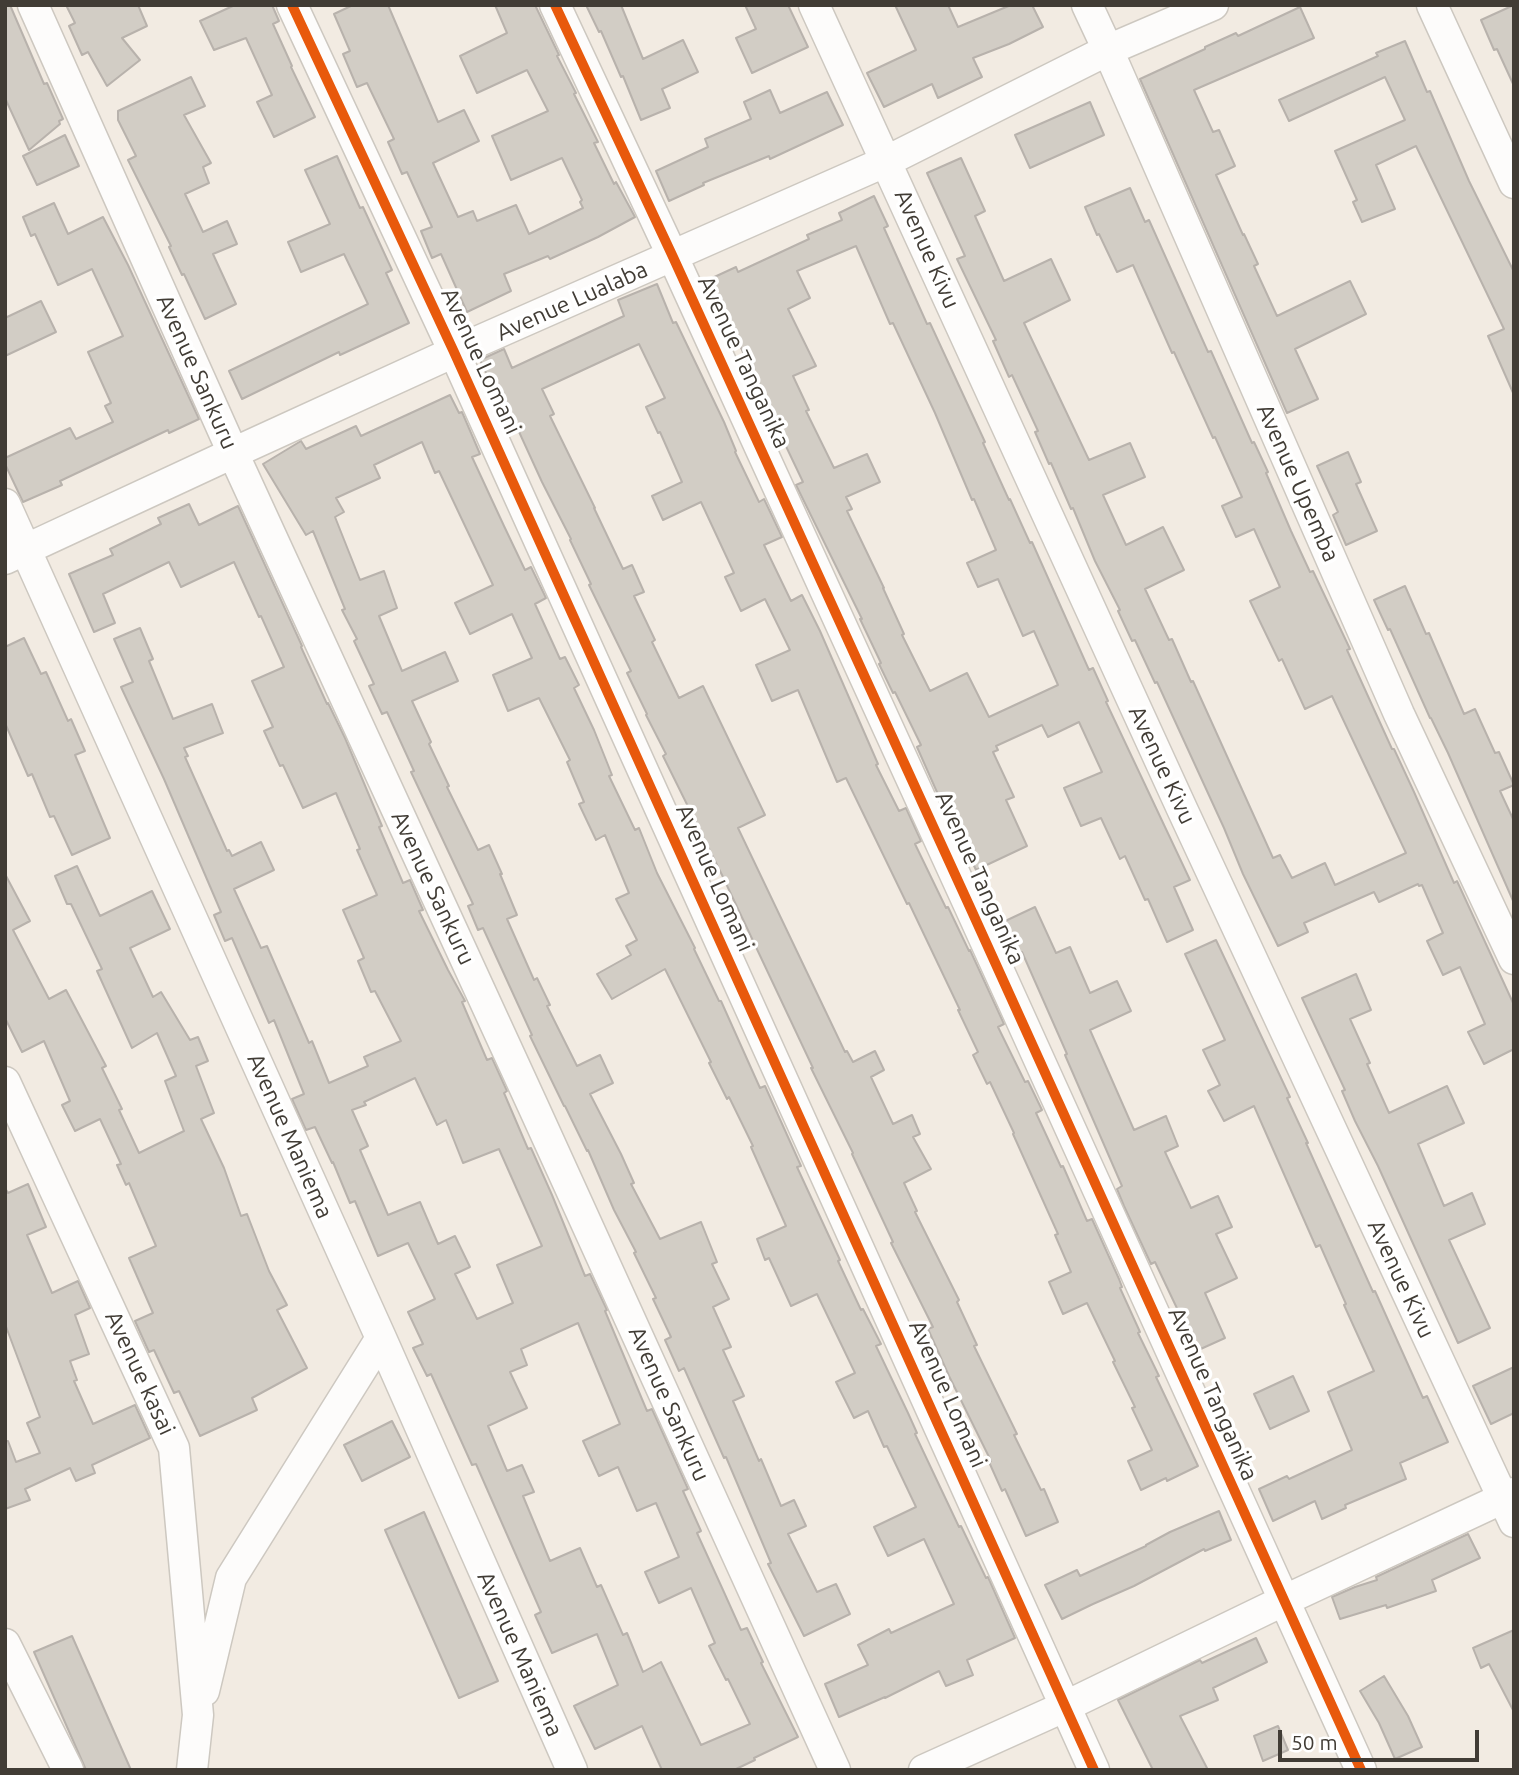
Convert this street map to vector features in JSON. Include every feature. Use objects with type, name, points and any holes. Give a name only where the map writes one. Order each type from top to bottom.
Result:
[{"type":"street","name":"Avenue Sankuru","points":[[33,5],[233,453],[534,1106],[835,1770]]},
{"type":"street","name":"Avenue Lomani","points":[[292,5],[454,352],[1094,1770]]},
{"type":"street","name":"Avenue Tanganika","points":[[555,5],[964,892],[1361,1770]]},
{"type":"street","name":"Avenue Kivu","points":[[814,5],[1183,811],[1510,1504]]},
{"type":"street","name":"Avenue Upemba","points":[[1087,5],[1399,714],[1514,959]]},
{"type":"street","name":"Avenue Lualaba","points":[[16,554],[454,352],[887,161],[1108,50],[1213,5]]},
{"type":"street","points":[[1432,5],[1514,183]]},
{"type":"street","name":"Avenue Maniema","points":[[5,503],[16,554],[381,1338],[572,1770]]},
{"type":"street","name":"Avenue kasai","points":[[5,1082],[174,1448],[198,1715],[192,1770]]},
{"type":"street","points":[[198,1715],[231,1578],[381,1338]]},
{"type":"street","points":[[924,1770],[1066,1706],[1283,1601],[1510,1504]]},
{"type":"street","points":[[5,1644],[68,1770]]},
{"type":"building","points":[[5,5],[10,5],[44,84],[47,83],[63,119],[29,150],[5,98]]},
{"type":"building","points":[[66,5],[138,5],[147,26],[122,38],[140,60],[107,86],[88,52],[82,55],[69,26],[75,23]]},
{"type":"building","points":[[235,5],[272,5],[279,21],[273,24],[315,117],[274,137],[257,102],[272,95],[246,38],[214,50],[200,21]]},
{"type":"building","points":[[353,5],[388,5],[438,122],[464,110],[479,141],[433,163],[458,217],[473,211],[477,221],[516,205],[529,234],[583,208],[580,202],[582,200],[562,158],[511,180],[492,136],[548,111],[527,70],[477,93],[460,56],[507,33],[495,5],[535,5],[598,142],[594,143],[614,184],[616,182],[635,217],[550,259],[548,256],[504,274],[511,291],[467,312],[441,254],[432,258],[421,231],[432,227],[407,172],[402,174],[388,142],[394,139],[367,83],[357,87],[343,54],[350,51],[334,14]]},
{"type":"building","points":[[586,5],[621,5],[643,59],[683,40],[698,72],[662,89],[670,108],[641,120],[623,76],[621,77],[601,31],[599,32]]},
{"type":"building","points":[[745,5],[788,5],[808,47],[752,73],[736,38],[756,29]]},
{"type":"building","points":[[895,5],[948,5],[958,27],[1011,5],[1032,5],[1043,27],[973,58],[982,77],[938,98],[932,84],[884,107],[867,73],[916,50]]},
{"type":"building","points":[[1514,5],[1514,86],[1481,20]]},
{"type":"building","points":[[1300,7],[1314,38],[1194,90],[1213,132],[1219,130],[1235,166],[1216,175],[1258,264],[1254,266],[1277,316],[1350,281],[1366,314],[1295,349],[1318,399],[1287,413],[1140,79],[1236,33],[1238,36]]},
{"type":"building","points":[[1405,41],[1514,272],[1514,395],[1488,336],[1504,329],[1416,146],[1376,165],[1395,209],[1362,222],[1353,202],[1357,200],[1335,151],[1405,120],[1385,77],[1289,121],[1279,100],[1378,56],[1376,53]]},
{"type":"building","points":[[191,77],[205,106],[184,115],[211,163],[203,167],[209,183],[185,194],[203,232],[227,221],[237,244],[213,254],[236,304],[205,319],[128,160],[136,156],[118,120],[118,111]]},
{"type":"building","points":[[770,90],[780,113],[827,92],[843,125],[770,159],[769,156],[703,183],[704,185],[669,201],[656,171],[708,147],[705,139],[751,119],[744,102]]},
{"type":"building","points":[[1090,102],[1104,135],[1030,168],[1015,135]]},
{"type":"building","points":[[65,135],[79,166],[37,185],[23,156]]},
{"type":"building","points":[[337,156],[392,270],[386,273],[409,323],[340,355],[339,352],[242,399],[229,371],[368,304],[344,254],[301,272],[288,242],[330,224],[305,170]]},
{"type":"building","points":[[961,158],[985,211],[975,216],[1004,281],[1051,259],[1070,300],[1024,323],[1089,460],[1130,443],[1145,477],[1103,495],[1126,545],[1163,527],[1184,570],[1145,589],[1169,640],[1172,639],[1191,682],[1193,681],[1273,858],[1280,855],[1292,878],[1325,863],[1335,885],[1406,853],[1332,696],[1305,709],[1282,659],[1279,661],[1250,601],[1280,587],[1254,529],[1236,537],[1222,506],[1242,497],[1174,352],[1172,353],[1133,265],[1117,272],[1085,207],[1130,188],[1145,222],[1149,220],[1208,352],[1211,351],[1252,443],[1254,442],[1291,531],[1350,649],[1347,650],[1392,749],[1514,1005],[1514,1049],[1484,1064],[1468,1032],[1485,1024],[1460,967],[1443,975],[1427,941],[1443,933],[1422,885],[1418,884],[1379,902],[1374,892],[1304,923],[1308,932],[1278,946],[1157,682],[1155,683],[1135,640],[1132,641],[1073,508],[1071,509],[1051,463],[1049,464],[1035,432],[1038,431],[1012,375],[1009,377],[993,341],[996,340],[957,259],[965,256],[927,173]]},
{"type":"building","points":[[874,196],[888,226],[884,228],[927,324],[930,323],[1009,500],[1030,543],[1032,542],[1089,670],[1093,668],[1108,701],[1106,702],[1190,880],[1174,887],[1193,930],[1167,942],[1148,899],[1145,900],[1125,856],[1120,859],[1101,818],[1081,826],[1064,788],[1102,772],[1079,722],[1048,737],[1042,725],[996,746],[998,750],[993,752],[1014,797],[1006,800],[1027,846],[976,870],[955,825],[952,826],[917,747],[921,745],[879,664],[881,663],[862,619],[796,485],[803,482],[783,440],[786,439],[735,334],[729,337],[716,310],[723,306],[710,279],[736,267],[738,272],[809,239],[807,235],[842,220],[839,213]],"holes":[[[856,246],[890,324],[893,323],[996,550],[967,563],[978,587],[998,579],[1023,636],[1034,631],[1058,685],[989,717],[967,673],[930,691],[847,511],[852,509],[846,497],[880,482],[867,454],[834,468],[806,411],[809,410],[793,376],[816,366],[788,309],[810,298],[797,271]]]},
{"type":"building","points":[[54,203],[68,234],[103,217],[199,419],[169,433],[168,430],[60,481],[62,485],[23,502],[5,464],[5,458],[70,428],[76,439],[113,422],[105,406],[111,403],[88,352],[123,336],[92,269],[58,285],[35,234],[31,236],[23,217]]},
{"type":"building","points":[[657,284],[673,323],[676,322],[724,422],[759,502],[764,499],[782,537],[764,545],[791,601],[802,595],[878,764],[876,765],[899,811],[906,808],[921,841],[915,844],[970,950],[1004,1024],[998,1027],[1042,1110],[1036,1113],[1087,1221],[1092,1219],[1119,1279],[1120,1288],[1140,1332],[1138,1333],[1159,1376],[1156,1377],[1198,1466],[1141,1490],[1128,1461],[1152,1450],[1132,1408],[1135,1407],[1113,1362],[1115,1361],[1087,1303],[1063,1314],[1049,1282],[1071,1272],[1055,1235],[1058,1234],[1014,1133],[990,1082],[987,1084],[973,1055],[978,1052],[960,1010],[846,778],[837,782],[798,690],[772,701],[756,665],[790,650],[765,599],[741,611],[725,577],[734,573],[701,502],[663,520],[652,496],[682,482],[646,407],[665,398],[639,344],[542,389],[554,414],[550,416],[623,569],[632,565],[644,592],[634,596],[679,698],[703,686],[765,815],[738,828],[845,1052],[847,1051],[853,1062],[875,1051],[884,1070],[871,1077],[893,1124],[912,1115],[920,1134],[913,1137],[931,1169],[904,1183],[917,1211],[915,1212],[959,1300],[957,1302],[977,1345],[974,1346],[1017,1434],[1014,1435],[1041,1490],[1044,1489],[1058,1522],[1026,1536],[1005,1489],[1002,1491],[989,1462],[991,1461],[949,1376],[928,1329],[933,1327],[891,1243],[893,1242],[853,1153],[663,756],[666,754],[627,673],[631,671],[589,585],[591,584],[571,539],[493,375],[488,377],[480,360],[504,349],[512,368],[624,316],[618,300]]},
{"type":"building","points":[[41,301],[56,332],[5,356],[5,318]]},
{"type":"building","points":[[450,395],[459,413],[462,412],[480,454],[472,457],[504,526],[525,570],[531,567],[546,598],[535,604],[560,659],[565,657],[579,685],[574,688],[612,775],[609,776],[635,830],[639,828],[657,873],[721,1001],[760,1088],[765,1086],[801,1166],[797,1167],[840,1260],[838,1261],[861,1310],[863,1309],[881,1344],[876,1346],[917,1433],[915,1434],[959,1527],[961,1526],[986,1578],[988,1577],[1015,1638],[967,1660],[973,1675],[946,1686],[939,1671],[839,1717],[825,1684],[868,1665],[858,1645],[889,1629],[891,1633],[954,1604],[924,1539],[888,1556],[874,1527],[916,1507],[868,1411],[854,1418],[836,1382],[855,1373],[817,1294],[791,1306],[769,1258],[765,1260],[757,1239],[786,1226],[751,1147],[753,1146],[709,1063],[711,1062],[665,969],[612,999],[597,974],[631,955],[626,946],[637,940],[616,899],[629,893],[605,835],[596,840],[579,804],[584,802],[567,762],[570,760],[539,698],[508,711],[493,675],[532,658],[512,614],[470,634],[455,603],[493,585],[439,471],[435,473],[422,442],[374,465],[380,478],[336,498],[344,512],[335,517],[360,580],[384,571],[397,608],[379,616],[402,671],[445,652],[458,681],[412,701],[449,786],[447,787],[478,850],[489,845],[517,915],[507,919],[577,1066],[600,1055],[613,1083],[590,1094],[621,1154],[634,1183],[631,1184],[660,1239],[701,1222],[717,1262],[712,1264],[729,1299],[713,1307],[731,1347],[723,1350],[744,1396],[733,1401],[781,1506],[794,1500],[806,1526],[788,1534],[817,1592],[836,1584],[850,1614],[804,1636],[768,1564],[771,1563],[726,1457],[724,1458],[684,1368],[679,1371],[665,1340],[671,1337],[634,1253],[636,1252],[530,1036],[532,1035],[483,928],[478,930],[468,906],[473,904],[411,772],[414,771],[387,712],[382,714],[369,686],[374,684],[354,641],[357,639],[342,610],[345,609],[313,531],[306,535],[263,464],[301,441],[306,449],[356,426],[361,436]]},
{"type":"building","points":[[1348,452],[1361,482],[1356,484],[1377,531],[1346,545],[1333,515],[1338,512],[1317,466]]},
{"type":"building","points":[[189,504],[199,525],[238,506],[327,704],[345,738],[403,883],[410,880],[423,910],[419,911],[465,1001],[462,1002],[487,1060],[492,1058],[507,1091],[504,1093],[528,1149],[531,1148],[552,1195],[585,1276],[590,1274],[647,1411],[652,1409],[688,1489],[683,1491],[701,1531],[697,1533],[741,1630],[747,1628],[763,1662],[761,1663],[798,1737],[734,1770],[662,1770],[642,1726],[595,1749],[574,1706],[618,1685],[597,1634],[552,1653],[535,1615],[541,1612],[476,1464],[472,1465],[431,1374],[427,1376],[413,1348],[423,1344],[408,1312],[435,1299],[408,1243],[378,1256],[355,1201],[350,1203],[315,1127],[306,1130],[292,1099],[304,1094],[274,1020],[269,1023],[232,938],[225,941],[214,915],[221,912],[121,687],[133,682],[114,639],[140,628],[153,659],[149,661],[173,719],[212,704],[223,733],[184,748],[188,756],[185,757],[227,851],[229,850],[232,856],[261,842],[274,870],[234,889],[261,948],[267,946],[329,1083],[368,1066],[364,1057],[401,1041],[375,991],[371,992],[358,961],[364,958],[343,910],[377,895],[336,793],[303,808],[264,731],[273,727],[252,681],[284,667],[234,562],[181,587],[169,562],[103,594],[115,623],[94,632],[69,574],[113,555],[110,549],[161,524],[158,518]],"holes":[[[415,1078],[437,1125],[446,1120],[463,1163],[499,1149],[542,1246],[497,1265],[513,1303],[477,1319],[455,1274],[470,1267],[455,1236],[438,1244],[420,1202],[388,1215],[360,1150],[368,1146],[352,1110]],[[578,1323],[620,1424],[583,1441],[599,1476],[618,1467],[637,1511],[656,1503],[679,1557],[645,1572],[659,1603],[691,1588],[715,1643],[709,1646],[750,1724],[701,1745],[661,1662],[643,1672],[627,1633],[623,1635],[601,1585],[597,1587],[580,1548],[550,1561],[523,1496],[534,1492],[522,1465],[507,1471],[488,1426],[527,1408],[510,1372],[527,1365],[521,1349]]]},
{"type":"building","points":[[1405,586],[1426,634],[1429,633],[1464,714],[1475,709],[1495,753],[1499,752],[1514,785],[1500,791],[1514,821],[1514,903],[1448,753],[1374,600]]},
{"type":"building","points":[[24,638],[41,674],[46,672],[85,751],[75,755],[110,838],[72,855],[54,816],[50,817],[32,774],[28,776],[5,723],[5,647]]},
{"type":"building","points":[[77,866],[100,916],[152,891],[170,929],[130,948],[153,997],[161,992],[190,1040],[198,1037],[208,1061],[196,1066],[214,1113],[201,1119],[224,1168],[241,1216],[247,1214],[269,1271],[287,1305],[277,1310],[307,1368],[252,1398],[257,1410],[200,1436],[179,1391],[174,1393],[154,1350],[149,1352],[135,1321],[153,1313],[129,1258],[156,1246],[129,1183],[126,1185],[117,1165],[121,1164],[100,1119],[75,1131],[62,1105],[70,1101],[44,1041],[22,1052],[5,1018],[5,874],[30,921],[13,930],[49,999],[66,990],[106,1066],[102,1068],[139,1153],[184,1131],[165,1081],[176,1076],[157,1033],[132,1048],[97,971],[102,969],[55,876]]},
{"type":"building","points":[[1035,907],[1056,953],[1070,947],[1090,993],[1117,981],[1131,1011],[1090,1030],[1134,1130],[1166,1116],[1178,1146],[1165,1152],[1191,1208],[1218,1196],[1232,1227],[1216,1234],[1237,1278],[1205,1293],[1225,1338],[1194,1352],[1181,1322],[1183,1321],[1155,1262],[1151,1264],[1124,1206],[1117,1189],[1122,1186],[1022,952],[1012,957],[1002,935],[1006,933],[1001,923]]},
{"type":"building","points":[[1216,940],[1290,1097],[1287,1098],[1306,1143],[1373,1292],[1375,1291],[1423,1398],[1427,1396],[1448,1442],[1400,1463],[1406,1479],[1345,1505],[1346,1508],[1322,1519],[1315,1501],[1273,1521],[1259,1489],[1287,1476],[1289,1479],[1352,1450],[1328,1392],[1374,1371],[1320,1245],[1316,1247],[1254,1106],[1224,1121],[1208,1091],[1220,1085],[1203,1050],[1225,1040],[1185,954]]},
{"type":"building","points":[[1356,974],[1371,1010],[1350,1019],[1389,1113],[1447,1086],[1464,1123],[1418,1144],[1444,1206],[1472,1193],[1485,1224],[1449,1240],[1490,1328],[1458,1343],[1355,1121],[1342,1091],[1345,1090],[1302,998]]},
{"type":"building","points":[[28,1184],[46,1227],[27,1235],[52,1293],[78,1281],[90,1308],[75,1315],[89,1354],[70,1361],[77,1380],[74,1381],[93,1424],[135,1405],[150,1438],[92,1465],[95,1473],[76,1481],[70,1468],[25,1489],[30,1500],[5,1509],[5,1441],[8,1441],[16,1462],[40,1453],[27,1423],[40,1417],[5,1324],[5,1188],[8,1193]]},
{"type":"building","points":[[1514,1367],[1514,1413],[1491,1424],[1473,1386]]},
{"type":"building","points":[[1293,1376],[1309,1411],[1270,1429],[1254,1394]]},
{"type":"building","points":[[392,1421],[410,1457],[362,1481],[344,1445]]},
{"type":"building","points":[[1219,1511],[1231,1540],[1205,1551],[1204,1549],[1134,1586],[1062,1619],[1045,1585],[1077,1570],[1080,1576]]},
{"type":"building","points":[[424,1512],[498,1681],[459,1698],[385,1530]]},
{"type":"building","points":[[1468,1534],[1480,1558],[1432,1580],[1436,1591],[1387,1608],[1386,1605],[1340,1619],[1332,1597],[1377,1580],[1376,1577]]},
{"type":"building","points":[[1514,1630],[1514,1712],[1489,1664],[1481,1668],[1473,1648]]},
{"type":"building","points":[[72,1636],[131,1770],[86,1770],[34,1652]]},
{"type":"building","points":[[1256,1638],[1267,1662],[1213,1688],[1218,1700],[1180,1716],[1208,1770],[1153,1770],[1118,1700],[1200,1660],[1202,1663]]},
{"type":"building","points":[[1384,1676],[1408,1716],[1422,1747],[1395,1759],[1379,1723],[1360,1691]]},
{"type":"building","points":[[1278,1726],[1288,1750],[1263,1761],[1254,1736]]},
{"type":"cycle path","points":[[292,5],[454,352],[1094,1770]]},
{"type":"cycle path","points":[[555,5],[969,905],[1361,1770]]}]
